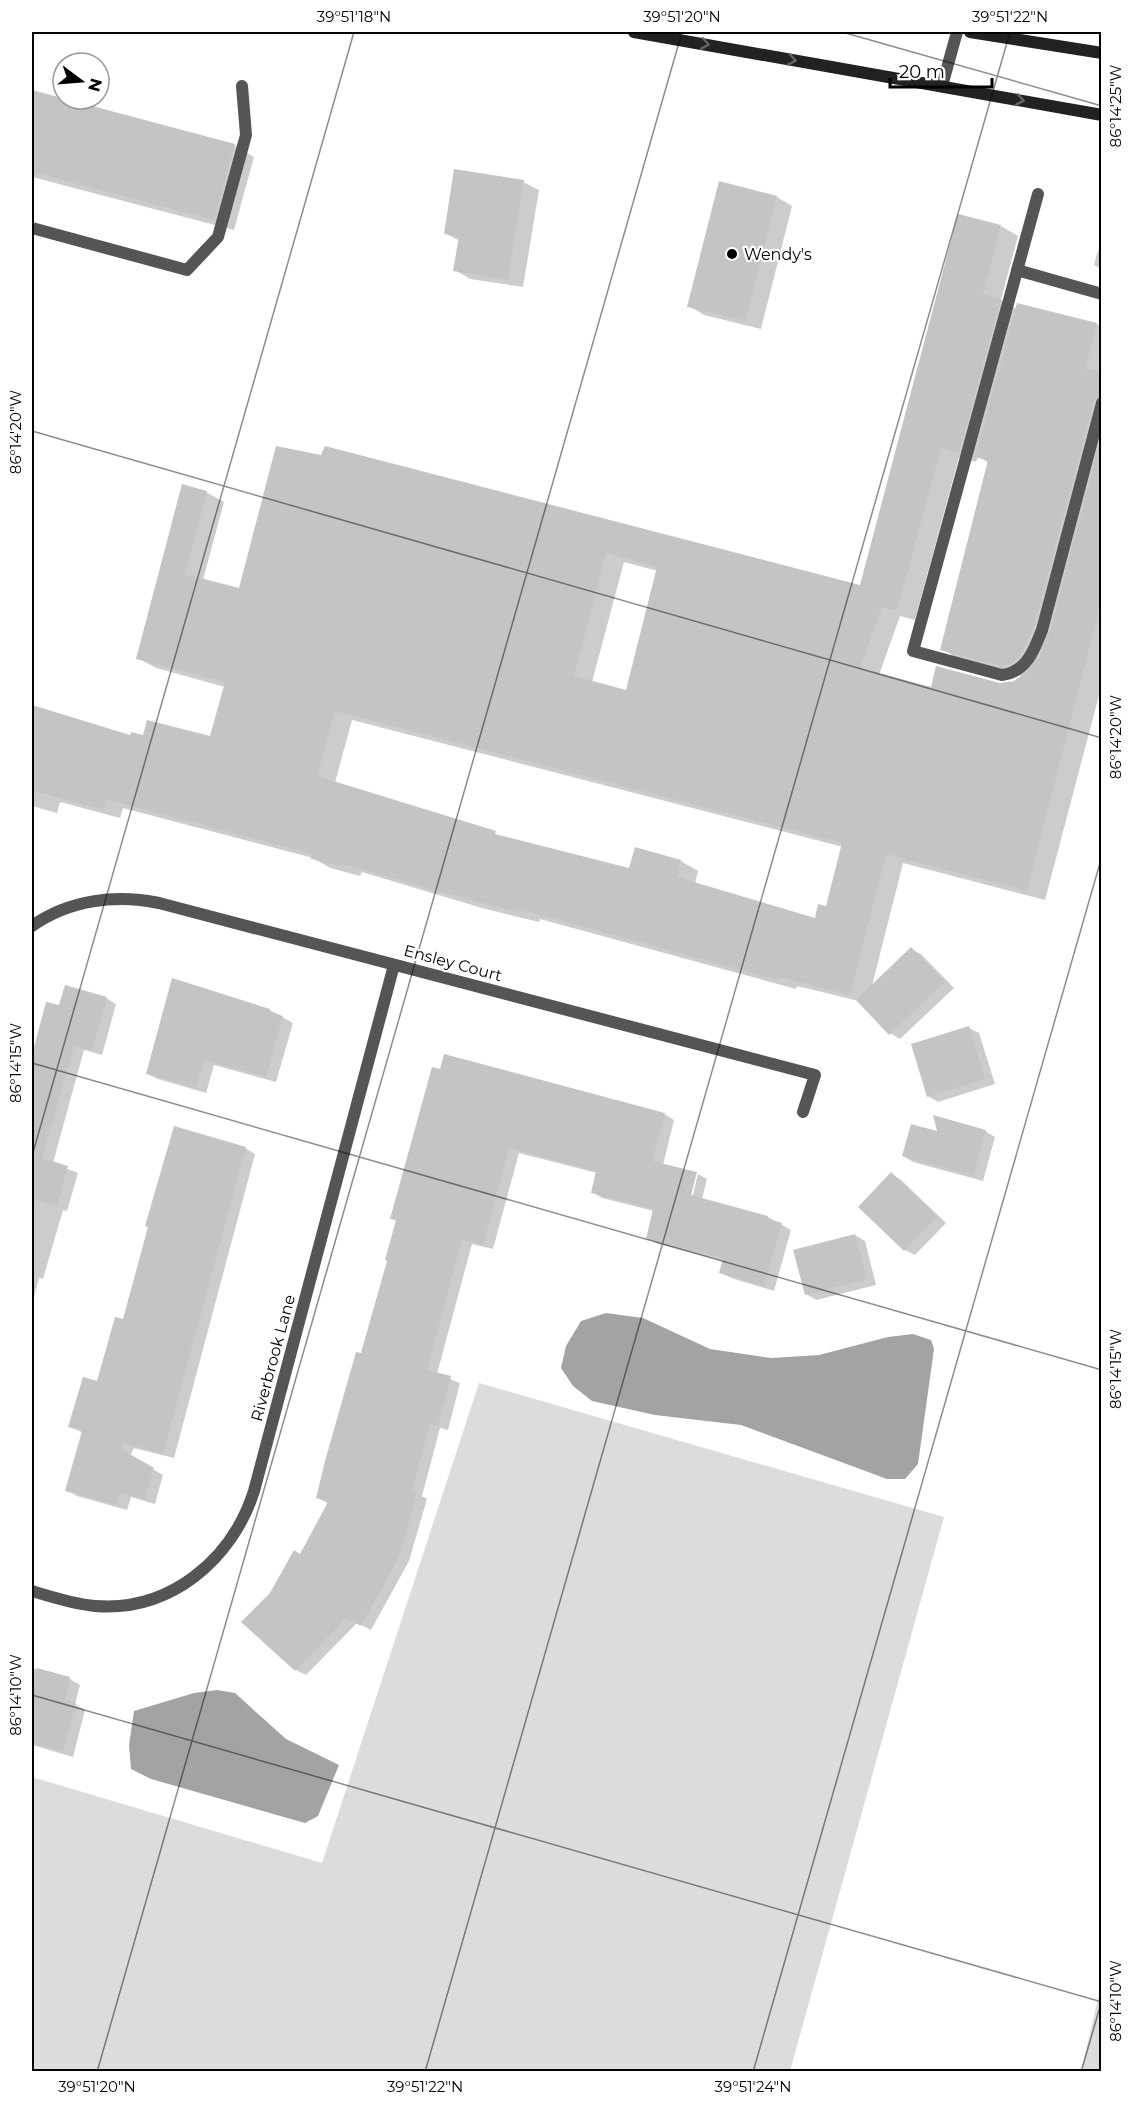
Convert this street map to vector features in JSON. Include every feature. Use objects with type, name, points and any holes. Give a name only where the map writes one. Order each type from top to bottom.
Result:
[{"type":"main road","points":[[634,32],[1101,115]]},
{"type":"main road","points":[[970,32],[1101,52]]},
{"type":"street","points":[[942,86],[957,32]]},
{"type":"street","points":[[32,228],[187,270],[219,237],[246,135],[242,86]]},
{"type":"street","points":[[1038,194],[913,651],[1002,675],[1015,673],[1027,663],[1042,630],[1101,403]]},
{"type":"street","points":[[1017,270],[1101,294]]},
{"type":"street","name":"Ensley Court","points":[[32,926],[45,917],[93,900],[141,899],[815,1075],[803,1112]]},
{"type":"street","name":"Riverbrook Lane","points":[[32,1591],[94,1606],[150,1599],[178,1588],[208,1567],[240,1528],[254,1491],[394,964]]},
{"type":"shaded area","points":[[606,1313],[643,1318],[710,1349],[771,1358],[819,1355],[888,1337],[913,1334],[931,1340],[934,1349],[918,1464],[905,1479],[887,1479],[741,1425],[655,1415],[592,1401],[573,1386],[561,1368],[566,1346],[581,1321]]},
{"type":"shaded area","points":[[479,1383],[944,1517],[790,2071],[32,2071],[32,1777],[322,1863]]},
{"type":"shaded area","points":[[217,1690],[235,1693],[286,1739],[339,1765],[318,1816],[305,1823],[151,1779],[131,1769],[129,1745],[134,1711],[194,1693]]},
{"type":"shaded area","points":[[1101,1986],[1101,2071],[1081,2071]]},
{"type":"building","points":[[32,90],[51,95],[51,111],[111,111],[235,144],[214,220],[32,172]]},
{"type":"building","points":[[454,169],[524,180],[508,280],[453,271],[459,236],[444,234]]},
{"type":"building","name":"Wendy's","points":[[719,181],[777,196],[746,321],[687,307]]},
{"type":"building","points":[[958,214],[1001,225],[983,294],[1001,299],[959,453],[941,448],[897,611],[882,607],[860,668],[931,687],[936,666],[1000,683],[1014,681],[1028,671],[1040,656],[1050,632],[1101,437],[1101,602],[1027,891],[886,854],[850,995],[779,977],[778,980],[523,910],[522,913],[463,898],[344,864],[343,867],[311,859],[312,854],[106,799],[103,810],[32,790],[32,705],[130,735],[131,732],[143,735],[147,720],[210,736],[225,682],[136,659],[182,484],[207,491],[185,574],[239,588],[276,446],[321,455],[325,446],[860,585]],"holes":[[[606,553],[657,567],[626,690],[574,676]],[[335,711],[842,843],[826,906],[818,904],[815,918],[677,877],[681,860],[635,847],[629,868],[495,834],[496,831],[317,776]]]},
{"type":"building","points":[[1017,303],[1097,323],[1085,369],[1101,371],[1101,395],[1094,401],[1034,627],[1021,654],[1013,663],[1002,666],[940,650],[988,460],[975,457]]},
{"type":"building","points":[[911,947],[945,982],[889,1035],[856,1000]]},
{"type":"building","points":[[172,978],[270,1009],[270,1012],[283,1016],[266,1077],[204,1060],[196,1088],[146,1074]]},
{"type":"building","points":[[65,985],[107,997],[92,1051],[74,1046],[42,1158],[68,1166],[57,1206],[32,1199],[32,1055],[46,1002],[59,1005]]},
{"type":"building","points":[[969,1026],[985,1079],[927,1097],[911,1044]]},
{"type":"building","points":[[444,1054],[665,1113],[652,1161],[697,1172],[691,1195],[768,1216],[767,1219],[782,1223],[764,1286],[719,1273],[723,1258],[646,1239],[653,1209],[591,1193],[596,1171],[509,1148],[483,1245],[462,1239],[427,1370],[451,1376],[438,1426],[430,1424],[412,1490],[417,1492],[400,1555],[361,1626],[346,1618],[295,1671],[241,1622],[270,1593],[294,1550],[300,1554],[328,1502],[316,1498],[325,1461],[356,1352],[361,1353],[387,1261],[385,1260],[396,1220],[390,1219],[432,1067],[440,1069]]},
{"type":"building","points":[[933,1115],[986,1130],[973,1176],[902,1156],[911,1124],[937,1131]]},
{"type":"building","points":[[174,1126],[246,1147],[163,1454],[124,1443],[121,1449],[154,1468],[145,1499],[120,1493],[117,1505],[65,1491],[82,1431],[68,1427],[83,1377],[97,1381],[115,1317],[123,1319],[148,1227],[145,1226]]},
{"type":"building","points":[[891,1172],[937,1216],[904,1251],[858,1207]]},
{"type":"building","points":[[855,1234],[867,1279],[805,1295],[793,1250]]},
{"type":"building","points":[[37,1668],[70,1677],[65,1700],[76,1703],[63,1752],[32,1743],[32,1688]]},
{"type":"place","name":"Wendy's","points":[[732,254]]}]
